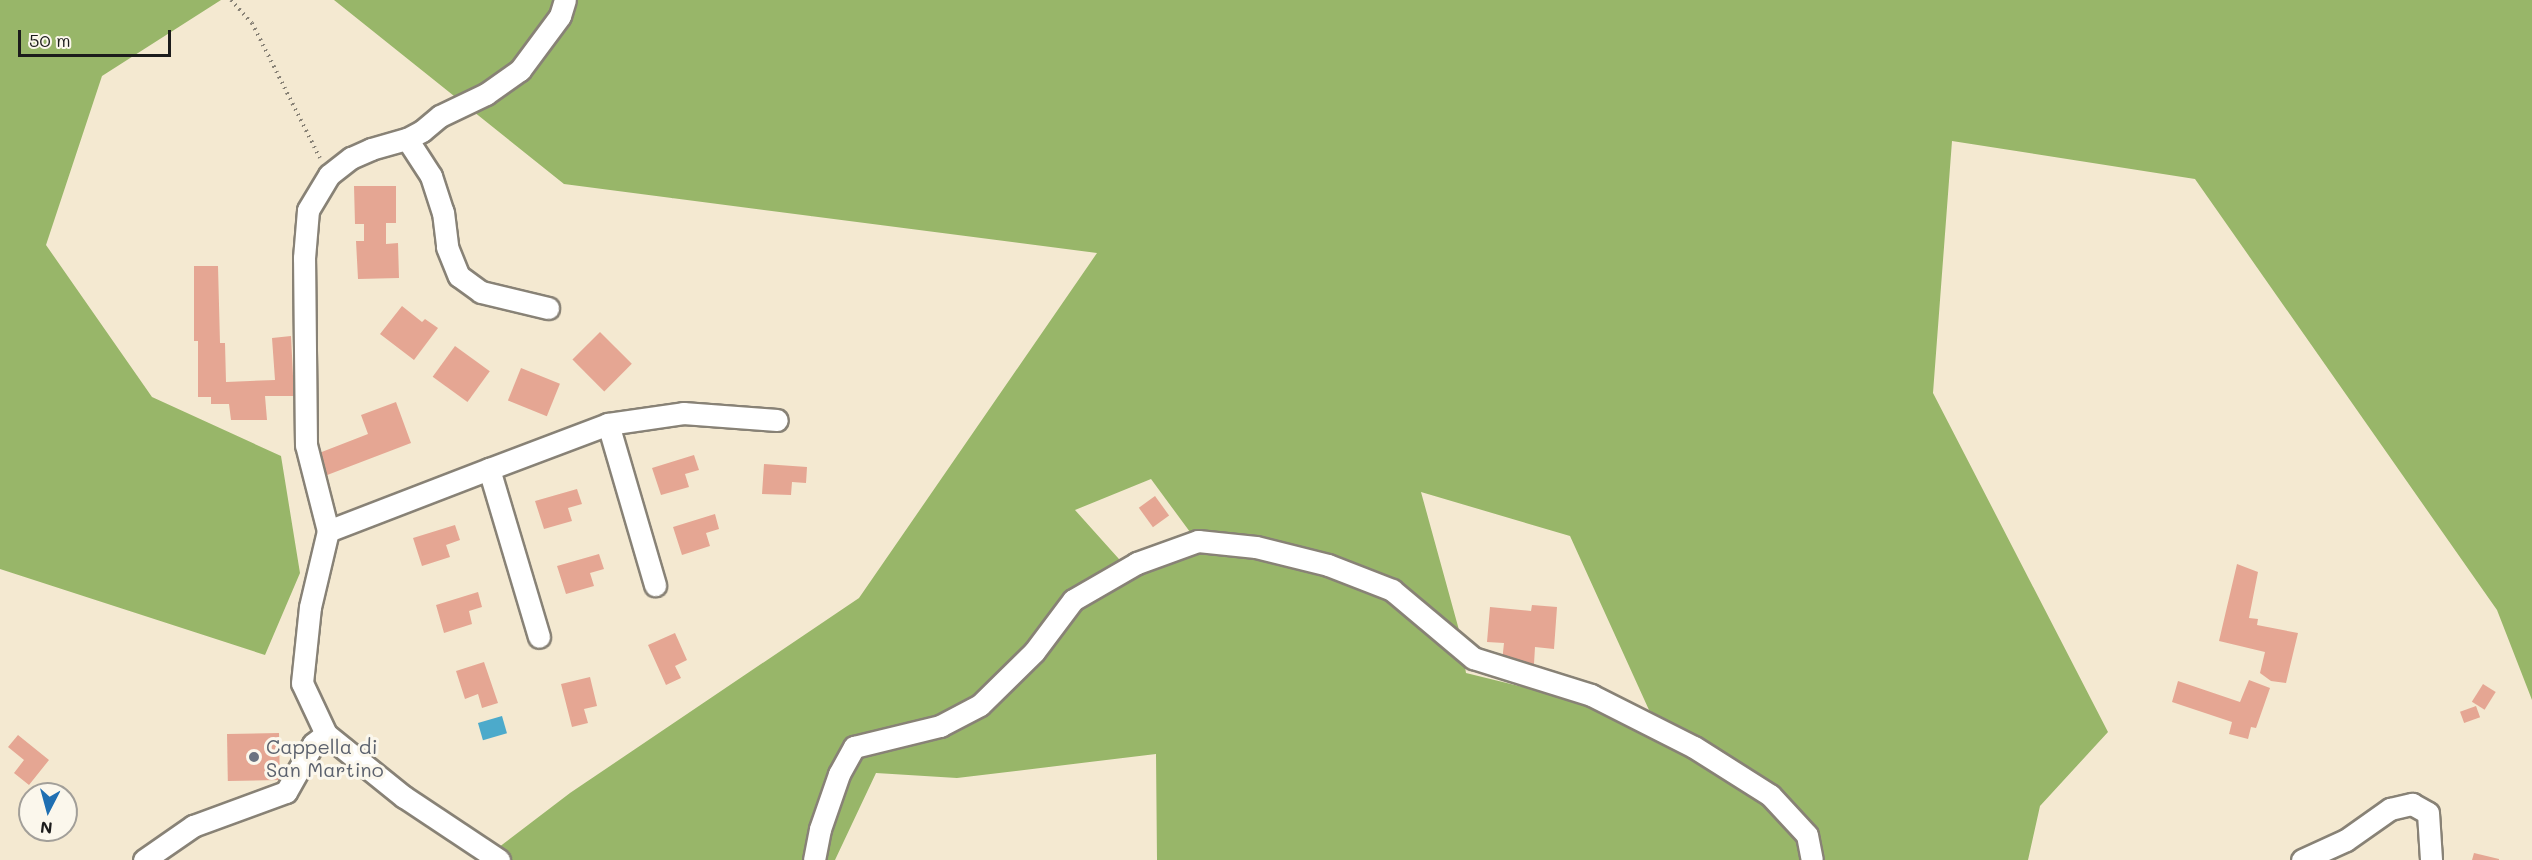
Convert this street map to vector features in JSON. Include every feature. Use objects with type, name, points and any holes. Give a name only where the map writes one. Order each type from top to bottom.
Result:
[{"type":"street","points":[[499,860],[404,797],[326,734],[302,683],[310,607],[328,531],[306,445],[304,258],[308,210],[329,175],[351,158],[370,148],[407,139],[440,116],[486,94],[520,70],[560,16],[565,0]]},
{"type":"street","points":[[407,139],[431,176],[443,212],[447,246],[459,276],[481,292],[548,308]]},
{"type":"street","points":[[328,531],[608,424],[683,413],[777,420]]},
{"type":"street","points":[[608,424],[655,585]]},
{"type":"street","points":[[489,470],[539,637]]},
{"type":"street","points":[[814,860],[820,829],[838,774],[854,747],[940,726],[980,705],[1034,652],[1073,600],[1137,563],[1198,541],[1256,547],[1328,565],[1392,590],[1473,658],[1591,695],[1694,747],[1770,795],[1807,834],[1812,860]]},
{"type":"street","points":[[144,860],[192,826],[286,792],[313,744],[326,734]]},
{"type":"street","points":[[2302,860],[2346,840],[2391,809],[2412,804],[2428,813],[2431,860]]},
{"type":"path","points":[[231,0],[252,23],[291,104],[329,175]]},
{"type":"green space","points":[[0,0],[221,0],[102,76],[46,245],[152,397],[281,456],[300,573],[265,655],[0,569]]},
{"type":"green space","points":[[334,0],[2532,0],[2532,700],[2497,610],[2195,179],[1952,141],[1933,393],[2108,732],[2040,806],[2028,860],[1157,860],[1156,754],[957,778],[876,773],[835,860],[482,860],[570,793],[859,598],[1097,253],[564,184]],"holes":[[[1151,479],[1190,532],[1136,578],[1075,510]],[[1421,492],[1570,536],[1649,710],[1779,790],[1588,703],[1466,673],[1459,630]]]},
{"type":"water","points":[[502,716],[507,733],[483,740],[478,723]]},
{"type":"building","points":[[354,186],[396,186],[396,223],[386,223],[386,244],[398,243],[399,278],[358,279],[356,241],[364,241],[364,224],[355,224]]},
{"type":"building","points":[[194,266],[218,266],[220,343],[225,343],[226,382],[275,380],[272,338],[291,336],[294,396],[265,396],[267,420],[231,420],[229,404],[211,404],[211,397],[198,397],[198,341],[194,341]]},
{"type":"building","points":[[402,306],[422,322],[425,319],[438,328],[414,360],[380,334]]},
{"type":"building","points":[[600,332],[632,364],[604,391],[572,360]]},
{"type":"building","points":[[455,346],[490,371],[467,402],[433,377]]},
{"type":"building","points":[[521,368],[560,384],[547,416],[508,400]]},
{"type":"building","points":[[396,402],[411,443],[322,477],[314,455],[368,434],[361,415]]},
{"type":"building","points":[[694,455],[699,470],[685,474],[689,487],[661,495],[652,468]]},
{"type":"building","points":[[764,464],[807,467],[806,483],[792,482],[791,495],[762,494]]},
{"type":"building","points":[[577,489],[582,504],[568,508],[572,521],[544,529],[535,501]]},
{"type":"building","points":[[1155,496],[1169,515],[1153,527],[1139,508]]},
{"type":"building","points":[[715,514],[719,529],[706,533],[710,546],[682,555],[673,527]]},
{"type":"building","points":[[455,525],[460,540],[446,545],[450,557],[422,566],[413,538]]},
{"type":"building","points":[[599,554],[604,569],[590,573],[594,586],[566,594],[557,566]]},
{"type":"building","points":[[2237,564],[2258,572],[2249,618],[2258,619],[2257,625],[2298,633],[2286,683],[2271,681],[2260,673],[2265,652],[2219,641]]},
{"type":"building","points":[[478,592],[482,607],[469,611],[472,624],[444,633],[436,605]]},
{"type":"building","points":[[1532,605],[1557,607],[1554,649],[1535,647],[1534,664],[1502,662],[1504,643],[1487,642],[1490,607],[1531,611]]},
{"type":"building","points":[[675,633],[687,660],[675,666],[681,678],[666,685],[648,645]]},
{"type":"building","points":[[484,662],[498,703],[482,708],[478,694],[465,699],[456,671]]},
{"type":"building","points":[[590,677],[597,706],[584,709],[588,723],[572,727],[561,684]]},
{"type":"building","points":[[2249,680],[2270,688],[2256,728],[2251,727],[2248,739],[2229,734],[2232,722],[2172,702],[2178,681],[2240,702]]},
{"type":"building","points":[[2483,684],[2496,692],[2485,710],[2472,702]]},
{"type":"building","points":[[2476,706],[2480,717],[2464,723],[2460,712]]},
{"type":"building","name":"Cappella di San Martino","points":[[279,733],[280,780],[228,781],[227,734]]},
{"type":"building","points":[[18,735],[49,760],[31,782],[25,782],[14,773],[24,760],[8,747]]},
{"type":"building","points":[[2474,853],[2499,859],[2499,860],[2472,860]]},
{"type":"place","name":"Cappella di San Martino","points":[[254,757]]}]
